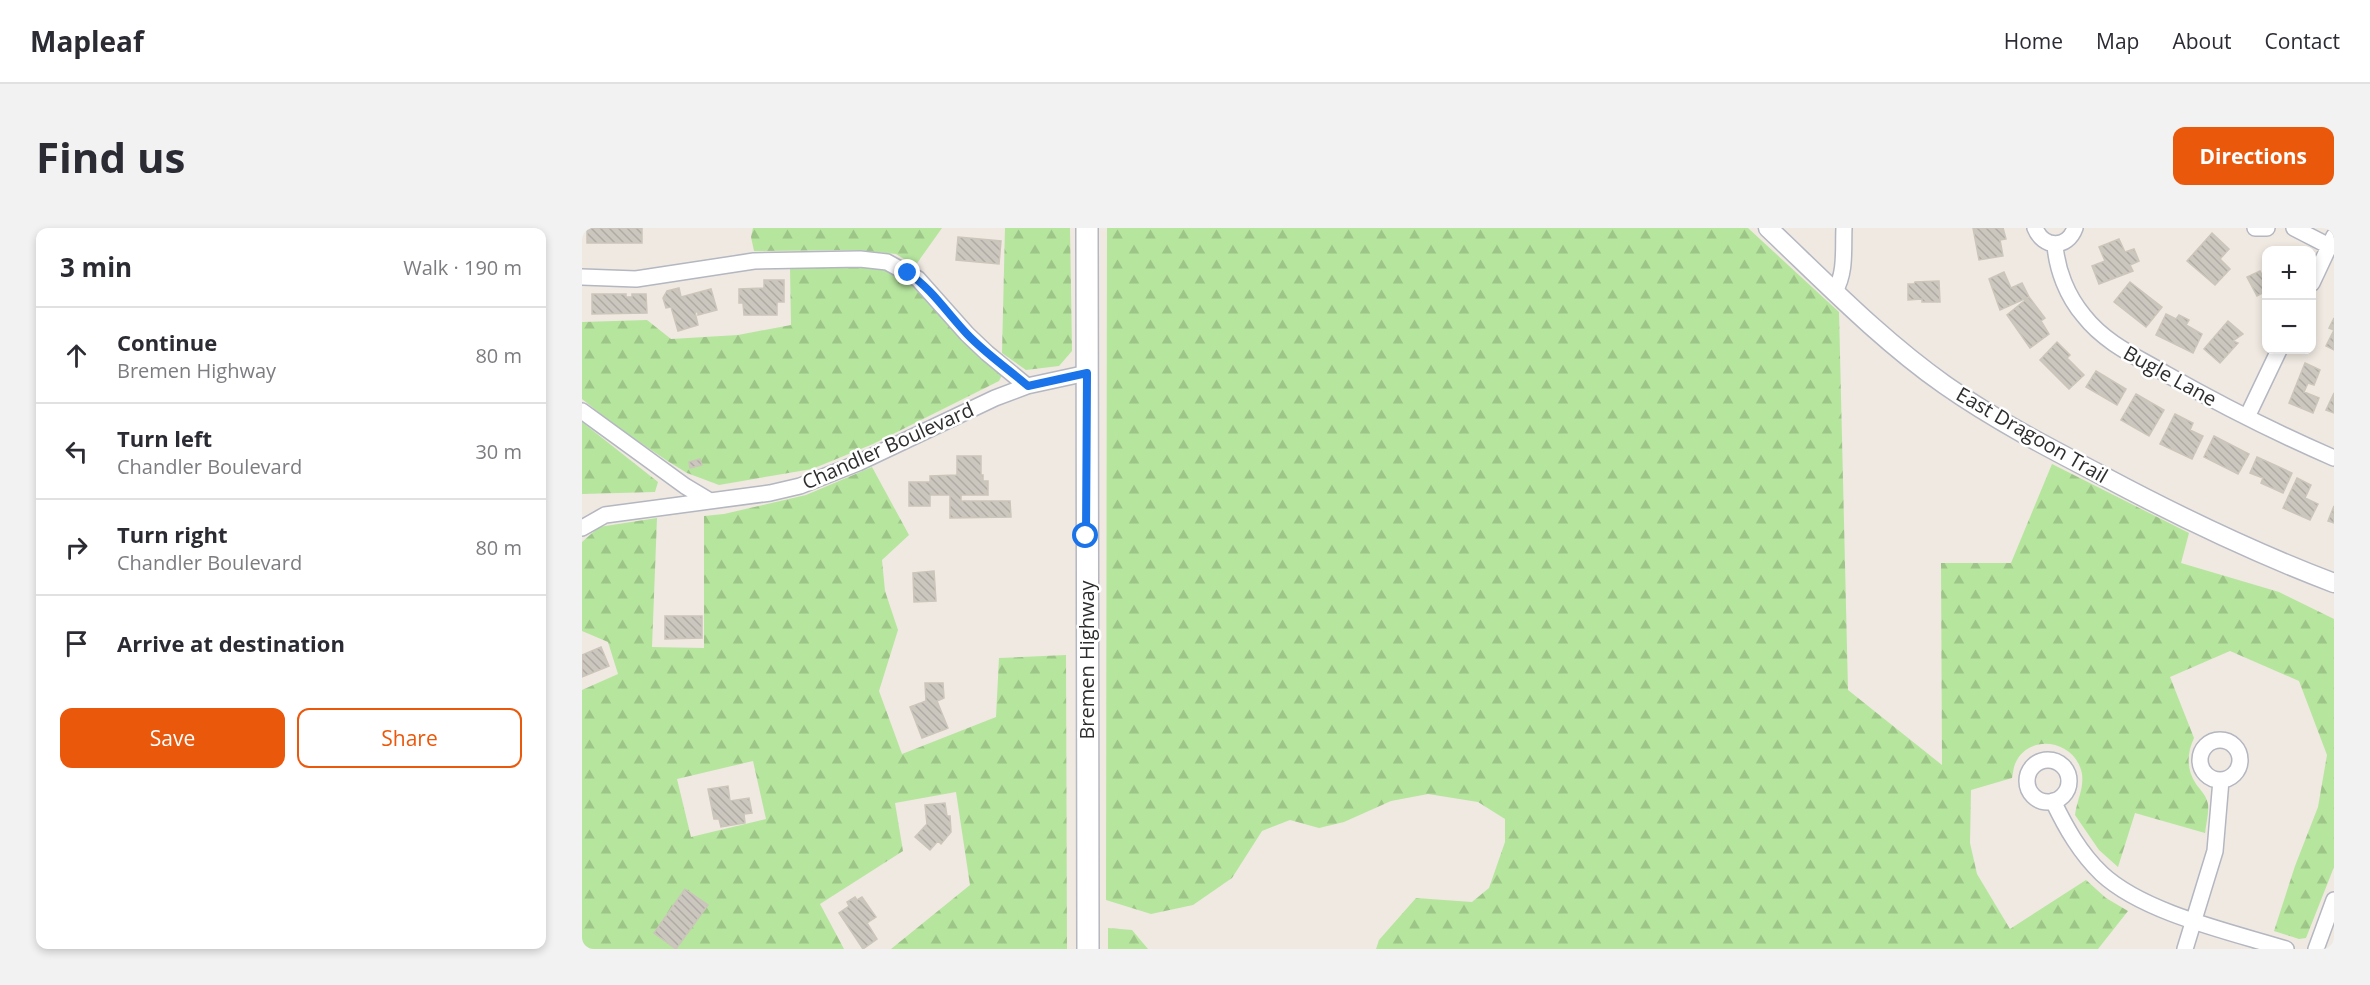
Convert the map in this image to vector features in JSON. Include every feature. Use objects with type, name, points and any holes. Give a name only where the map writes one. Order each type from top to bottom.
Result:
[{"type":"main road","name":"Bremen Highway","points":[[1088,228],[1088,949]]},
{"type":"street","name":"East Dragoon Trail","points":[[1768,228],[1834,291],[1931,374],[2001,422],[2145,498],[2228,538],[2334,583]]},
{"type":"street","points":[[1834,291],[1841,280],[1843,269],[1844,228]]},
{"type":"street","points":[[2035,228],[2038,236],[2055,245],[2067,241],[2075,228]]},
{"type":"street","points":[[2255,228],[2267,228]]},
{"type":"street","points":[[2294,228],[2332,241],[2316,275]]},
{"type":"street","name":"Bugle Lane","points":[[2055,245],[2056,260],[2072,299],[2083,316],[2115,345],[2247,417],[2334,458]]},
{"type":"street","points":[[582,277],[636,279],[754,261],[860,259],[887,262],[918,279],[973,340],[1028,386]]},
{"type":"street","points":[[2247,417],[2277,354]]},
{"type":"street","name":"Chandler Boulevard","points":[[582,528],[605,515],[770,493],[800,486],[828,476],[995,398],[1028,386],[1087,373]]},
{"type":"street","points":[[582,411],[685,486],[710,501]]},
{"type":"street","points":[[2185,949],[2216,850],[2221,780]]},
{"type":"street","points":[[2053,801],[2069,833],[2103,875],[2150,903],[2195,921],[2286,949]]},
{"type":"street","points":[[2316,949],[2334,900]]},
{"type":"green space","points":[[753,228],[942,228],[915,266],[896,254],[858,250],[754,251],[751,237]]},
{"type":"green space","points":[[1005,228],[1070,228],[1072,351],[1059,366],[1026,370],[1002,353]]},
{"type":"green space","points":[[1107,228],[1748,228],[1839,312],[1848,690],[1942,765],[1941,563],[2011,563],[2052,464],[2189,533],[2181,563],[2279,592],[2334,619],[2334,867],[2306,938],[2299,939],[2274,931],[2295,866],[2318,807],[2327,755],[2299,681],[2230,651],[2170,677],[2194,738],[2190,749],[2189,767],[2208,804],[2205,833],[2135,813],[2118,867],[2099,850],[2075,815],[2082,779],[2078,762],[2062,747],[2051,744],[2030,747],[2021,754],[2015,764],[2012,778],[1971,790],[1970,843],[1977,874],[2010,929],[2086,880],[2106,898],[2128,911],[2098,949],[1376,949],[1379,940],[1416,898],[1472,902],[1489,888],[1505,842],[1505,819],[1478,802],[1428,794],[1391,801],[1344,822],[1319,828],[1290,820],[1262,831],[1232,878],[1193,905],[1151,914],[1106,900]]},
{"type":"green space","points":[[876,267],[906,276],[1003,373],[999,381],[873,444],[812,469],[719,485],[687,473],[666,460],[617,427],[582,399],[582,322],[647,320],[671,339],[738,335],[791,325],[790,268]]},
{"type":"green space","points":[[582,422],[658,482],[655,492],[582,494]]},
{"type":"green space","points":[[872,467],[909,535],[882,560],[885,591],[898,630],[879,691],[902,754],[996,717],[999,658],[1066,655],[1067,949],[891,949],[970,885],[956,792],[895,803],[903,851],[820,904],[844,949],[582,949],[582,690],[618,674],[608,642],[582,631],[582,542],[599,527],[657,518],[652,647],[704,648],[704,516],[724,514],[806,495]],"holes":[[[753,761],[766,819],[691,837],[677,779]]]},
{"type":"green space","points":[[1108,928],[1132,930],[1148,949],[1108,949]]},
{"type":"building","points":[[587,228],[642,228],[642,243],[587,243]]},
{"type":"building","points":[[1973,228],[2003,228],[2006,239],[2000,240],[2003,256],[1979,260]]},
{"type":"building","points":[[2212,233],[2229,249],[2220,259],[2230,269],[2215,285],[2187,261]]},
{"type":"building","points":[[958,237],[1001,241],[999,264],[956,260]]},
{"type":"building","points":[[2119,239],[2125,252],[2134,249],[2139,261],[2130,265],[2133,271],[2099,284],[2092,266],[2105,261],[2099,247]]},
{"type":"building","points":[[2260,271],[2262,293],[2257,296],[2247,277]]},
{"type":"building","points":[[2004,272],[2011,288],[2022,283],[2029,297],[2000,310],[1989,279]]},
{"type":"building","points":[[764,280],[784,280],[784,302],[777,302],[777,315],[744,315],[743,303],[739,303],[739,289],[764,288]]},
{"type":"building","points":[[1939,281],[1940,302],[1922,302],[1922,299],[1908,300],[1908,284]]},
{"type":"building","points":[[2130,282],[2162,307],[2146,327],[2114,302]]},
{"type":"building","points":[[679,288],[681,297],[711,289],[717,310],[698,315],[698,312],[695,312],[698,325],[678,331],[671,307],[666,308],[663,298],[667,291]]},
{"type":"building","points":[[592,294],[626,294],[626,297],[632,297],[632,294],[646,294],[647,313],[592,314]]},
{"type":"building","points":[[2029,297],[2045,318],[2041,321],[2049,334],[2030,348],[2007,315]]},
{"type":"building","points":[[2166,314],[2176,319],[2179,315],[2189,320],[2186,325],[2202,334],[2193,353],[2156,335]]},
{"type":"building","points":[[2334,318],[2334,330],[2329,328]]},
{"type":"building","points":[[2228,321],[2243,334],[2233,341],[2238,343],[2220,363],[2204,349]]},
{"type":"building","points":[[2334,330],[2334,350],[2326,346]]},
{"type":"building","points":[[2057,342],[2070,355],[2067,358],[2084,375],[2069,389],[2040,360]]},
{"type":"building","points":[[2305,363],[2320,370],[2314,385],[2308,383],[2304,392],[2319,398],[2313,413],[2289,403]]},
{"type":"building","points":[[2096,371],[2126,389],[2117,405],[2086,387]]},
{"type":"building","points":[[2334,393],[2334,413],[2326,410]]},
{"type":"building","points":[[2136,394],[2164,410],[2149,436],[2121,420]]},
{"type":"building","points":[[2175,414],[2193,423],[2190,430],[2203,436],[2192,459],[2160,444]]},
{"type":"building","points":[[2214,436],[2249,454],[2238,474],[2204,457]]},
{"type":"building","points":[[957,456],[981,456],[981,475],[983,475],[983,481],[988,481],[988,495],[961,495],[961,501],[1010,501],[1011,517],[950,518],[950,495],[930,495],[930,506],[909,506],[909,482],[930,482],[930,476],[957,475]]},
{"type":"building","points":[[2257,457],[2292,473],[2283,493],[2261,483],[2263,478],[2250,473]]},
{"type":"building","points":[[700,459],[702,465],[690,468],[689,462]]},
{"type":"building","points":[[2297,478],[2311,485],[2305,498],[2318,504],[2310,520],[2283,508]]},
{"type":"building","points":[[2334,506],[2334,523],[2328,521]]},
{"type":"building","points":[[934,571],[936,601],[914,602],[913,573]]},
{"type":"building","points":[[665,616],[702,616],[702,638],[665,639]]},
{"type":"building","points":[[601,647],[609,666],[582,677],[582,655]]},
{"type":"building","points":[[925,683],[943,683],[944,698],[937,701],[948,728],[922,738],[910,707],[926,701]]},
{"type":"building","points":[[728,786],[730,801],[749,798],[752,813],[744,814],[745,823],[721,827],[719,819],[714,819],[708,789]]},
{"type":"building","points":[[945,803],[947,816],[950,816],[951,832],[941,844],[938,841],[930,850],[915,837],[927,824],[925,805]]},
{"type":"building","points":[[685,889],[708,905],[676,949],[654,933]]},
{"type":"building","points":[[855,897],[857,900],[862,897],[876,917],[867,923],[877,939],[863,949],[839,913],[849,906],[847,902]]},
{"type":"route","points":[[908,273],[928,289],[967,334],[987,353],[1028,386],[1087,373],[1086,536]]}]
